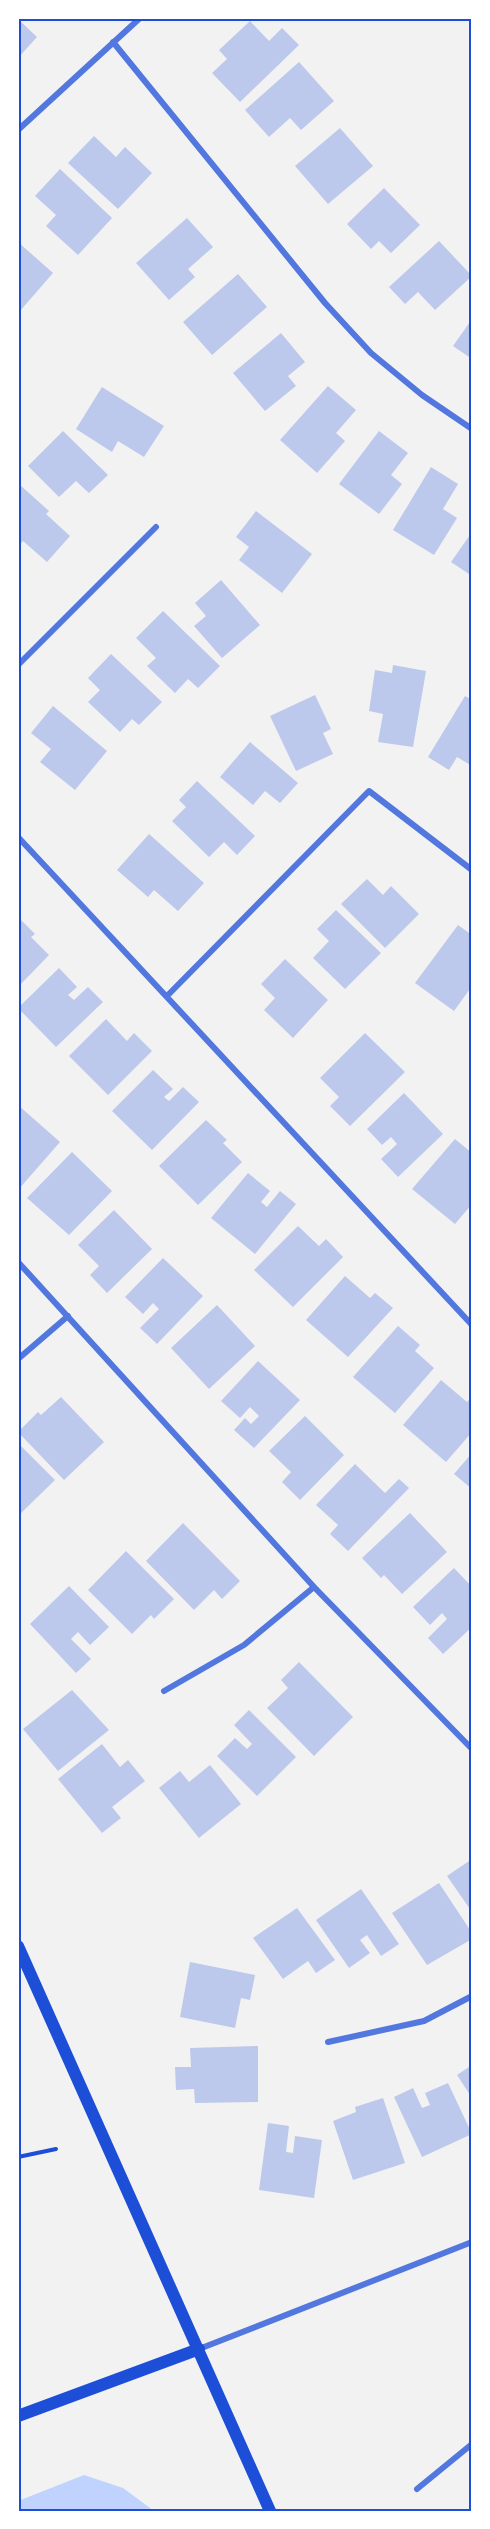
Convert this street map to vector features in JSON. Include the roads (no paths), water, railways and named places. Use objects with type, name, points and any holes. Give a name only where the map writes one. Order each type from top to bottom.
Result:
[{"type":"main road","points":[[18,1946],[270,2511]]},
{"type":"main road","points":[[18,2416],[199,2349]]},
{"type":"street","points":[[18,130],[140,18]]},
{"type":"street","points":[[113,42],[332,311],[371,353],[422,395],[472,429]]},
{"type":"street","points":[[18,664],[156,527]]},
{"type":"street","points":[[166,996],[369,791],[472,870]]},
{"type":"street","points":[[18,837],[472,1325]]},
{"type":"street","points":[[18,1262],[314,1587],[472,1749]]},
{"type":"street","points":[[18,1359],[68,1316]]},
{"type":"street","points":[[164,1691],[244,1645],[314,1587]]},
{"type":"street","points":[[328,2042],[424,2021],[472,1996]]},
{"type":"street","points":[[199,2349],[472,2242]]},
{"type":"street","points":[[417,2489],[472,2444]]},
{"type":"water","points":[[84,2475],[123,2488],[154,2511],[18,2511],[18,2501]]}]
